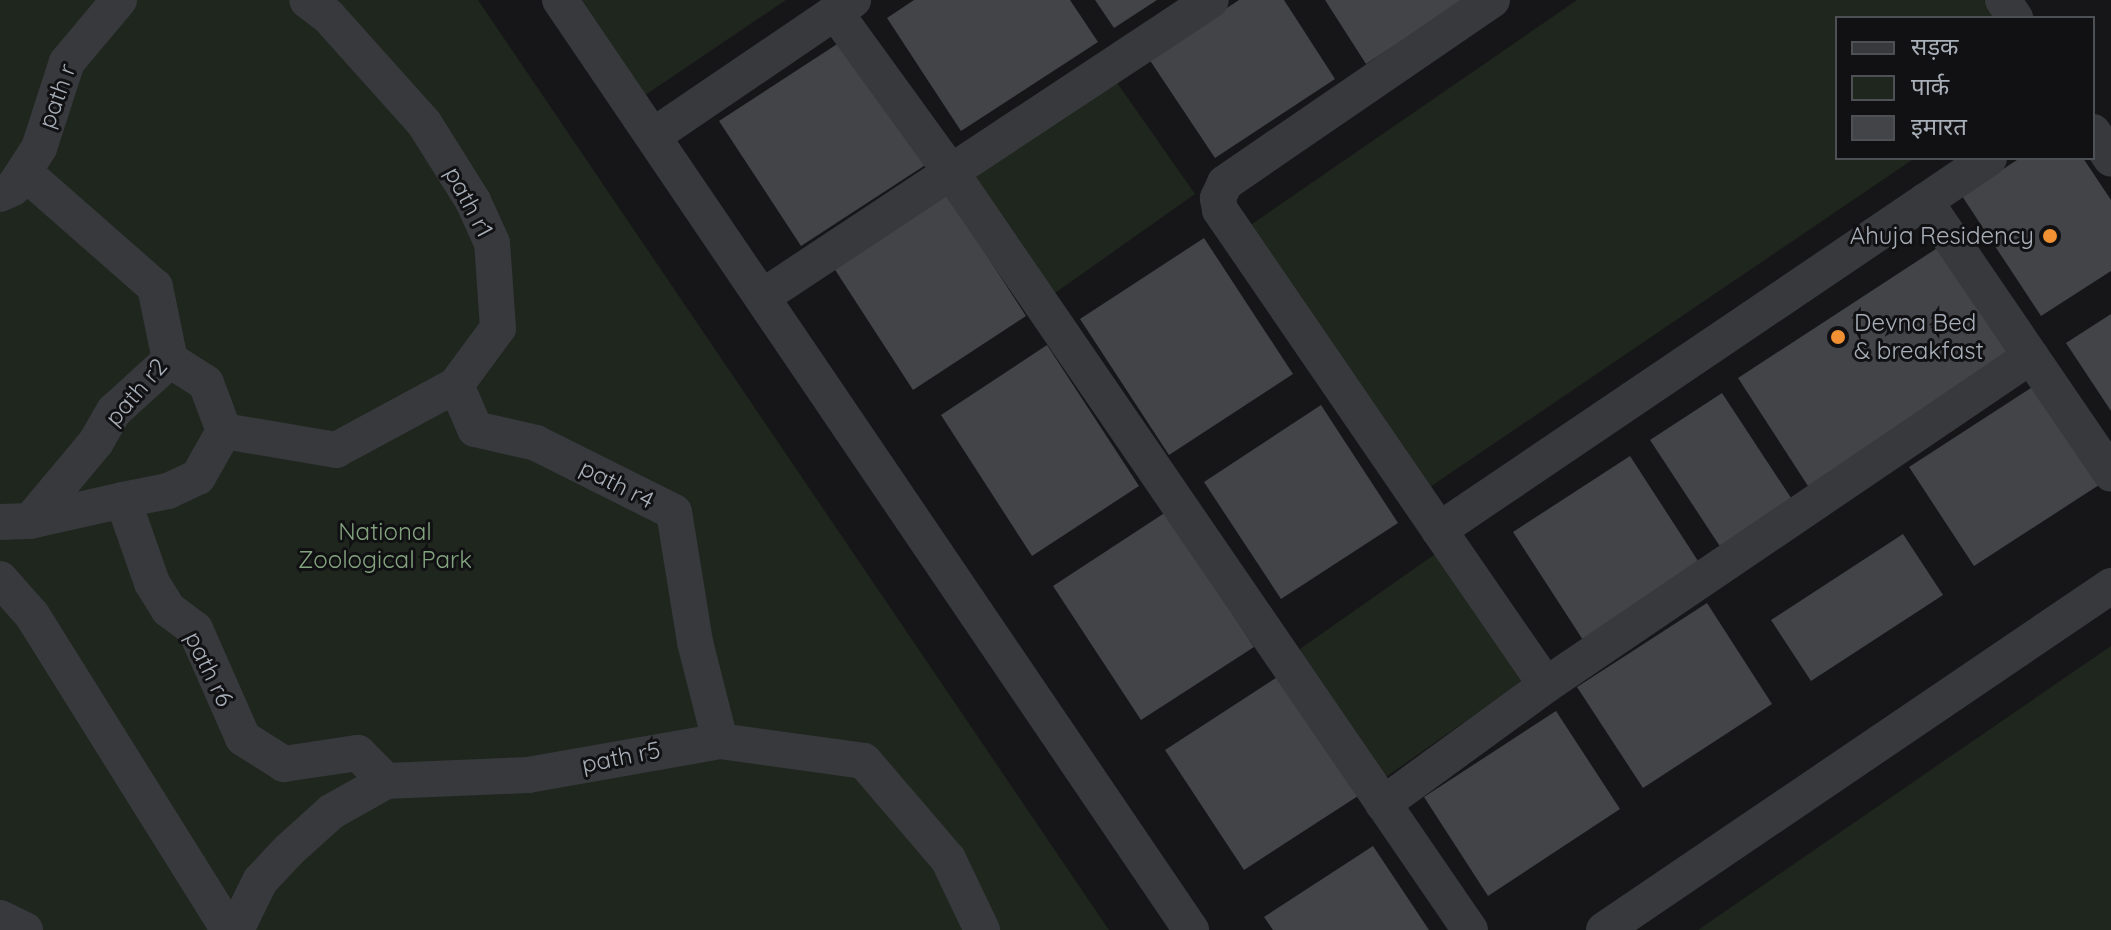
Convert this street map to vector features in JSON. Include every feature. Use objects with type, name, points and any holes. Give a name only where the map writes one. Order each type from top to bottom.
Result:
[{"type":"street","name":"path r","points":[[12,183],[39,148],[67,62],[119,0]]},
{"type":"street","name":"path r1","points":[[224,431],[336,450],[456,385],[498,328],[492,243],[473,201],[424,123],[328,16],[307,0]]},
{"type":"street","points":[[560,0],[1191,930]]},
{"type":"street","points":[[762,297],[953,175],[1211,0]]},
{"type":"street","points":[[1492,0],[1225,183],[1218,198],[1220,210],[1546,685]]},
{"type":"street","points":[[653,136],[844,6],[953,175],[1470,930]]},
{"type":"street","points":[[2095,135],[2111,159]]},
{"type":"street","points":[[1439,530],[1986,160]]},
{"type":"street","name":"path r2","points":[[12,183],[155,287],[170,360],[114,411],[96,442],[15,522]]},
{"type":"street","points":[[1925,201],[2111,474]]},
{"type":"street","points":[[1383,804],[1546,685],[2031,356]]},
{"type":"street","points":[[15,522],[168,491],[198,477],[224,431],[206,383],[170,360]]},
{"type":"street","name":"path r4","points":[[456,385],[475,429],[536,443],[674,512],[695,642],[720,741]]},
{"type":"street","name":"path r6","points":[[123,500],[152,583],[168,609],[195,629],[243,738],[284,764],[358,753],[386,781]]},
{"type":"street","points":[[0,579],[32,615],[229,930]]},
{"type":"street","points":[[1604,930],[2111,586]]},
{"type":"street","name":"path r5","points":[[236,930],[260,881],[289,850],[331,812],[386,781],[528,775],[720,741],[864,761],[948,859],[982,930]]},
{"type":"street","points":[[0,918],[25,930]]},
{"type":"green space","name":"National Zoological Park","points":[[0,0],[478,0],[1109,930],[0,930]]},
{"type":"green space","points":[[574,0],[786,0],[641,98]]},
{"type":"green space","points":[[1577,0],[1984,0],[1995,16],[1835,16],[1835,160],[1912,160],[1427,489],[1249,226]]},
{"type":"green space","points":[[1106,67],[1195,194],[1055,293],[965,166]]},
{"type":"green space","points":[[1438,552],[1527,678],[1386,777],[1297,651]]},
{"type":"green space","points":[[2111,646],[2111,930],[1698,930]]},
{"type":"building","points":[[914,0],[1070,0],[1098,42],[961,131],[887,18]]},
{"type":"building","points":[[1095,0],[1157,0],[1114,28]]},
{"type":"building","points":[[1239,0],[1284,0],[1335,79],[1215,158],[1149,59]]},
{"type":"building","points":[[1325,0],[1464,0],[1366,64]]},
{"type":"building","points":[[848,37],[930,162],[801,246],[719,121]]},
{"type":"building","name":"Ahuja Residency","points":[[2017,160],[2084,160],[2111,200],[2111,271],[2041,316],[1962,196]]},
{"type":"building","points":[[943,188],[1026,316],[913,390],[830,262]]},
{"type":"building","points":[[1204,238],[1293,374],[1169,455],[1080,319]]},
{"type":"building","points":[[1945,243],[2015,349],[1808,486],[1738,378]]},
{"type":"building","points":[[2111,314],[2111,411],[2066,343]]},
{"type":"building","points":[[1047,345],[1139,486],[1032,556],[941,415]]},
{"type":"building","points":[[2034,386],[2099,485],[1974,566],[1909,467]]},
{"type":"building","points":[[1722,393],[1797,507],[1725,554],[1650,440]]},
{"type":"building","points":[[1321,405],[1398,523],[1281,599],[1204,482]]},
{"type":"building","points":[[1630,456],[1700,564],[1583,640],[1513,532]]},
{"type":"building","points":[[1166,512],[1254,647],[1141,720],[1053,586]]},
{"type":"building","points":[[1903,534],[1943,595],[1811,681],[1771,620]]},
{"type":"building","points":[[1707,603],[1772,704],[1643,788],[1577,687]]},
{"type":"building","points":[[1279,676],[1358,796],[1244,870],[1165,750]]},
{"type":"building","points":[[1556,711],[1620,809],[1488,896],[1424,797]]},
{"type":"building","points":[[1373,846],[1429,930],[1273,930],[1264,917]]},
{"type":"place","name":"Ahuja Residency","points":[[2050,236]]},
{"type":"place","name":"Devna Bed & breakfast","points":[[1838,337]]}]
